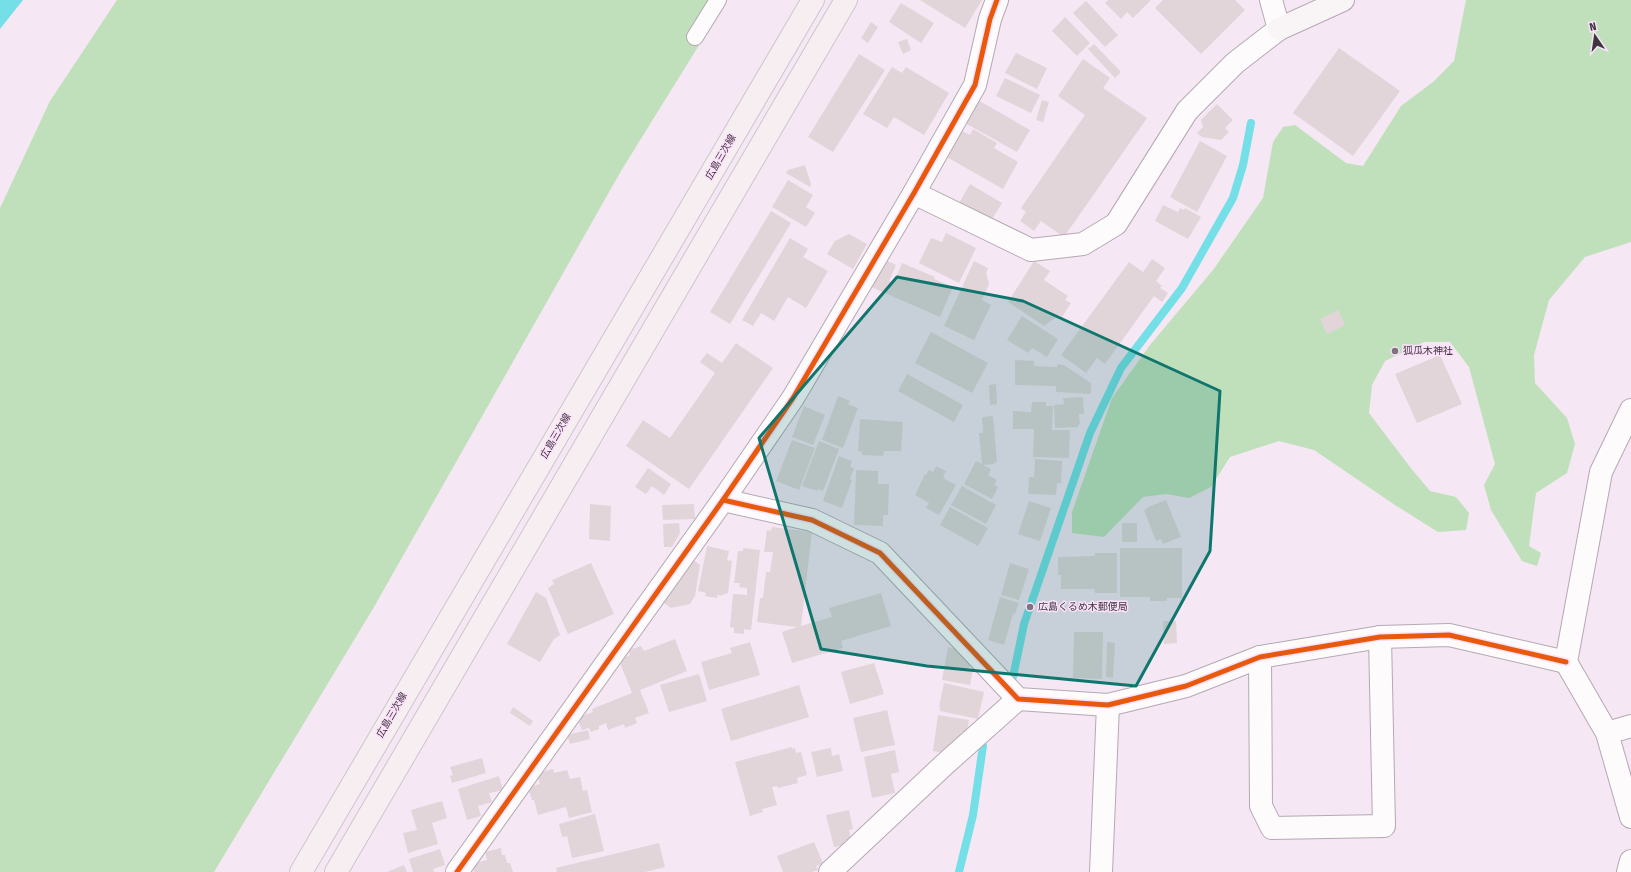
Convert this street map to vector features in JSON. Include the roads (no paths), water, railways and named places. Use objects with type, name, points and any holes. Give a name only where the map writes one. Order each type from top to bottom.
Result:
[{"type":"main road","name":"広島三次線","points":[[300,872],[813,0]]},
{"type":"main road","points":[[336,872],[846,0]]},
{"type":"street","points":[[457,872],[723,500],[792,398],[914,193],[975,85],[990,19],[997,0]]},
{"type":"street","points":[[1271,0],[1279,29]]},
{"type":"street","points":[[914,193],[1031,250],[1083,244],[1116,224],[1187,111],[1235,63],[1279,29],[1343,0]]},
{"type":"street","points":[[1631,410],[1601,472],[1566,662],[1607,734],[1631,817]]},
{"type":"street","points":[[723,500],[812,520],[880,553],[1018,699],[1108,705],[1186,686],[1260,657],[1380,637],[1449,635],[1566,662]]},
{"type":"street","points":[[1260,657],[1261,806],[1272,828],[1384,826],[1380,637]]},
{"type":"street","points":[[830,872],[945,764],[1018,699]]},
{"type":"street","points":[[1101,872],[1108,705]]},
{"type":"street","points":[[1607,734],[1631,726]]},
{"type":"street","points":[[1628,872],[1631,861]]},
{"type":"lane","points":[[696,37],[718,0]]},
{"type":"water","points":[[0,0],[23,0],[0,29]]},
{"type":"waterway","points":[[1013,677],[1024,624],[1090,433],[1121,368],[1182,288],[1233,198],[1243,165],[1251,123]]},
{"type":"waterway","points":[[959,872],[973,815],[983,746]]},
{"type":"place","name":"狐瓜木神社","points":[[1395,351]]},
{"type":"place","name":"広島くるめ木郵便局","points":[[1030,607]]}]
